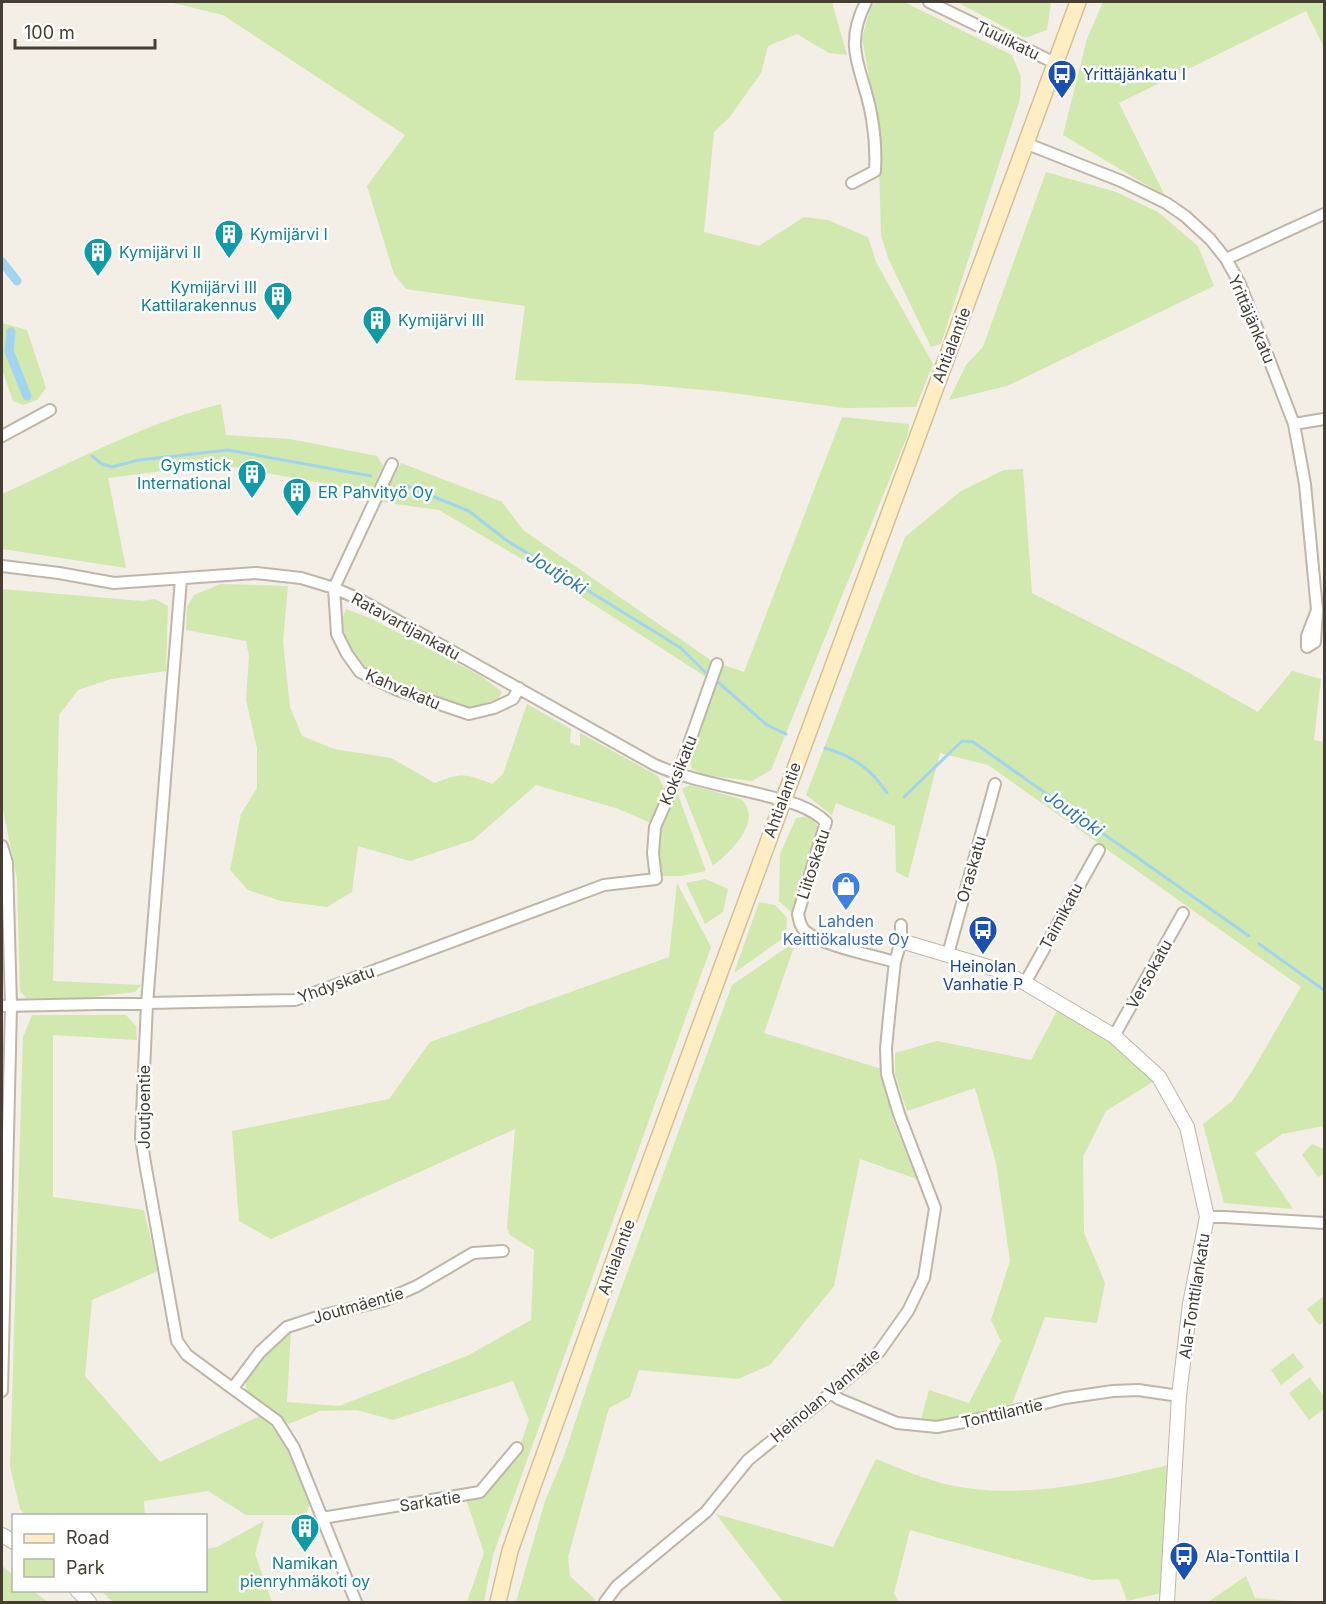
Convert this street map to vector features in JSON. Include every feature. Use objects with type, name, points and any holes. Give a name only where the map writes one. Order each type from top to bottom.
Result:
[{"type":"main road","name":"Ahtialantie","points":[[498,1602],[510,1551],[530,1494],[782,800],[930,400],[974,288],[1078,2]]},
{"type":"street","points":[[852,183],[875,171],[872,117],[857,65],[854,40],[857,23],[866,2]]},
{"type":"street","name":"Tuulikatu","points":[[929,2],[1055,63]]},
{"type":"street","name":"Yrittäjänkatu","points":[[1025,143],[1121,181],[1166,203],[1185,216],[1210,239],[1226,259],[1249,305],[1294,424],[1305,484],[1317,610]]},
{"type":"street","points":[[1226,259],[1324,214]]},
{"type":"street","points":[[2,436],[50,410]]},
{"type":"street","points":[[1294,424],[1324,419]]},
{"type":"street","name":"Kahvakatu","points":[[392,464],[334,588],[337,634],[347,654],[360,672],[395,689],[469,714],[494,708],[513,699],[519,688]]},
{"type":"street","name":"Ratavartijankatu","points":[[2,566],[114,583],[256,573],[301,579],[334,588],[359,599],[655,765],[678,775],[782,800]]},
{"type":"street","name":"Joutjoentie","points":[[182,579],[147,1004],[141,1137],[177,1341],[187,1355],[277,1421],[294,1448],[356,1602]]},
{"type":"street","name":"Koksikatu","points":[[656,879],[653,853],[655,827],[678,775],[717,664]]},
{"type":"street","name":"Oraskatu","points":[[948,954],[995,784]]},
{"type":"street","name":"Liitoskatu","points":[[782,800],[798,804],[826,822],[798,914],[800,924],[806,931],[824,941],[895,962]]},
{"type":"street","points":[[2,846],[7,864],[2,1391]]},
{"type":"street","name":"Taimikatu","points":[[1025,983],[1099,850]]},
{"type":"street","name":"Yhdyskatu","points":[[6,1006],[295,1000],[604,885],[656,879]]},
{"type":"street","name":"Versokatu","points":[[1114,1036],[1183,913]]},
{"type":"street","name":"Heinolan Vanhatie","points":[[604,1602],[617,1586],[706,1512],[748,1460],[879,1352],[908,1311],[924,1278],[935,1209],[899,1114],[887,1074],[886,1048],[895,962],[902,941],[901,925]]},
{"type":"street","name":"Ala-Tonttilankatu","points":[[902,941],[995,969],[1025,983],[1114,1036],[1159,1077],[1187,1127],[1207,1217],[1190,1304],[1179,1396],[1167,1602]]},
{"type":"street","points":[[1207,1217],[1324,1223]]},
{"type":"street","name":"Joutmäentie","points":[[233,1388],[260,1352],[287,1327],[324,1315],[383,1301],[417,1286],[472,1253],[503,1251]]},
{"type":"street","name":"Tonttilantie","points":[[831,1393],[839,1399],[897,1423],[937,1427],[990,1417],[1065,1398],[1113,1391],[1138,1390],[1179,1396]]},
{"type":"street","name":"Sarkatie","points":[[322,1518],[480,1492],[517,1448]]},
{"type":"green space","points":[[169,2],[832,2],[847,55],[829,53],[797,34],[768,46],[761,73],[729,118],[714,132],[704,232],[759,246],[804,217],[828,220],[868,237],[876,262],[933,364],[916,407],[844,408],[725,392],[639,384],[515,380],[525,306],[406,289],[394,274],[367,186],[405,135],[223,15]]},
{"type":"green space","points":[[875,2],[904,2],[1012,55],[1021,77],[1020,99],[941,344],[931,347],[888,258],[881,235],[878,127],[862,38],[870,9]]},
{"type":"green space","points":[[957,2],[1051,2],[1047,30],[1025,38]]},
{"type":"green space","points":[[1103,2],[1324,2],[1324,47],[1306,11],[1119,103],[1165,196],[1063,135],[1087,39]]},
{"type":"green space","points":[[1046,172],[1116,192],[1158,212],[1198,246],[1214,286],[1007,386],[949,400],[966,365],[983,347]]},
{"type":"green space","points":[[2,323],[27,330],[46,388],[37,400],[23,405],[13,401],[2,369]]},
{"type":"green space","points":[[221,404],[226,435],[290,439],[377,456],[383,465],[371,492],[217,464],[108,478],[126,568],[2,549],[2,494],[137,432]]},
{"type":"green space","points":[[842,417],[909,424],[908,434],[771,770],[752,781],[705,775],[692,769],[689,757],[723,665],[744,672]]},
{"type":"green space","points":[[401,463],[502,502],[523,530],[712,661],[706,677],[537,568],[439,510],[381,502]]},
{"type":"green space","points":[[1023,469],[1032,593],[1184,670],[1258,712],[1292,671],[1321,679],[1314,740],[1324,742],[1324,1126],[1282,1134],[1255,1153],[1293,1209],[1224,1203],[1203,1124],[1232,1101],[1301,987],[988,765],[940,753],[908,878],[896,872],[895,826],[836,803],[832,815],[806,795],[905,537],[961,491],[1004,470]]},
{"type":"green space","points":[[221,584],[288,586],[283,642],[290,707],[302,736],[334,749],[391,758],[435,783],[452,777],[464,776],[492,784],[503,774],[527,704],[571,729],[570,743],[580,746],[580,733],[658,776],[665,791],[651,823],[616,808],[536,785],[473,840],[410,861],[358,846],[352,892],[327,907],[281,901],[248,890],[230,870],[241,814],[257,788],[257,748],[246,700],[249,656],[246,641],[186,630],[187,607],[194,595]]},
{"type":"green space","points":[[2,589],[142,601],[155,599],[168,606],[166,671],[111,679],[78,690],[59,715],[53,981],[141,985],[135,992],[84,998],[26,998],[20,991],[17,879],[2,805]]},
{"type":"green space","points":[[346,609],[372,619],[481,676],[502,692],[498,699],[466,709],[399,685],[362,666],[347,646],[342,619]]},
{"type":"green space","points":[[690,785],[741,799],[747,808],[749,817],[742,836],[713,866],[682,789]]},
{"type":"green space","points":[[677,792],[706,871],[681,876],[659,876],[657,849],[660,825],[669,801]]},
{"type":"green space","points":[[808,816],[816,823],[820,832],[793,914],[779,901],[780,854],[796,818]]},
{"type":"green space","points":[[705,879],[728,889],[723,912],[705,924],[686,883]]},
{"type":"green space","points":[[677,883],[711,947],[493,1555],[484,1602],[467,1602],[484,1553],[466,1499],[487,1495],[485,1486],[522,1440],[529,1420],[513,1381],[393,1420],[357,1410],[320,1411],[289,1424],[247,1392],[245,1380],[263,1354],[291,1329],[287,1402],[339,1406],[469,1355],[531,1320],[534,1250],[510,1235],[507,1228],[515,1129],[271,1239],[239,1221],[232,1131],[389,1099],[430,1042],[669,957]]},
{"type":"green space","points":[[759,902],[775,905],[787,918],[786,936],[734,973]]},
{"type":"green space","points":[[796,941],[764,1033],[882,1069],[893,1120],[917,1179],[860,1159],[834,1286],[770,1365],[738,1379],[639,1370],[630,1397],[609,1408],[568,1557],[570,1576],[595,1599],[593,1602],[516,1602],[545,1501],[564,1456],[600,1347],[732,985]]},
{"type":"green space","points":[[1058,1009],[1105,1037],[1127,1054],[1154,1081],[1106,1111],[1083,1157],[1084,1233],[1105,1283],[1097,1323],[1045,1317],[1011,1407],[955,1419],[921,1419],[929,1390],[969,1403],[1001,1341],[991,1320],[1010,1261],[996,1163],[975,1088],[907,1111],[895,1074],[895,1053],[937,1041],[1031,1060]]},
{"type":"green space","points":[[32,1015],[126,1015],[136,1026],[137,1040],[53,1035],[53,1197],[144,1210],[158,1271],[92,1300],[85,1376],[160,1462],[260,1416],[277,1434],[290,1456],[310,1503],[306,1515],[246,1515],[208,1491],[144,1501],[145,1514],[24,1514],[20,1509],[10,1467],[23,1037]]},
{"type":"green space","points":[[1312,1144],[1324,1149],[1324,1174],[1318,1177],[1302,1155]]},
{"type":"green space","points":[[1324,1296],[1324,1321],[1319,1325],[1307,1309]]},
{"type":"green space","points":[[1293,1353],[1304,1367],[1281,1385],[1271,1370]]},
{"type":"green space","points":[[1310,1377],[1324,1397],[1324,1409],[1309,1420],[1289,1393]]},
{"type":"green space","points":[[876,1459],[941,1483],[998,1491],[1084,1484],[1168,1465],[1161,1593],[1127,1601],[1119,1579],[1092,1580],[910,1530],[894,1593],[899,1602],[783,1602],[716,1514],[833,1547]]},
{"type":"green space","points":[[264,1521],[255,1554],[272,1602],[113,1602],[102,1592],[207,1592],[207,1549],[217,1547]]},
{"type":"green space","points":[[2,1566],[12,1574],[12,1592],[34,1592],[48,1602],[2,1602]]},
{"type":"green space","points":[[1246,1576],[1255,1598],[1304,1602],[1208,1602]]},
{"type":"waterway","name":"Joutjoki","points":[[2,262],[17,281]]},
{"type":"waterway","name":"Joutjoki","points":[[11,332],[9,351],[27,396]]},
{"type":"waterway","name":"Joutjoki","points":[[92,456],[102,464],[112,467],[139,460],[228,450],[371,476]]},
{"type":"waterway","name":"Joutjoki","points":[[402,484],[469,511],[506,540],[681,648],[705,672]]},
{"type":"waterway","name":"Joutjoki","points":[[719,683],[767,725],[786,734]]},
{"type":"waterway","name":"Joutjoki","points":[[904,797],[962,741],[973,742],[1249,936]]},
{"type":"waterway","name":"Joutjoki","points":[[825,748],[860,764],[887,793]]},
{"type":"waterway","name":"Joutjoki","points":[[1259,944],[1324,990]]},
{"type":"place","name":"Yrittäjänkatu I","points":[[1062,100]]},
{"type":"place","name":"Kymijärvi I","points":[[229,260]]},
{"type":"place","name":"Kymijärvi II","points":[[98,278]]},
{"type":"place","name":"Kymijärvi III Kattilarakennus","points":[[278,322]]},
{"type":"place","name":"Kymijärvi III","points":[[377,346]]},
{"type":"place","name":"Gymstick International","points":[[252,500]]},
{"type":"place","name":"ER Pahvityö Oy","points":[[297,518]]},
{"type":"place","name":"Lahden Keittiökaluste Oy","points":[[846,912]]},
{"type":"place","name":"Heinolan Vanhatie P","points":[[983,956]]},
{"type":"place","name":"Namikan pienryhmäkoti oy","points":[[305,1554]]},
{"type":"place","name":"Ala-Tonttila I","points":[[1184,1582]]}]
